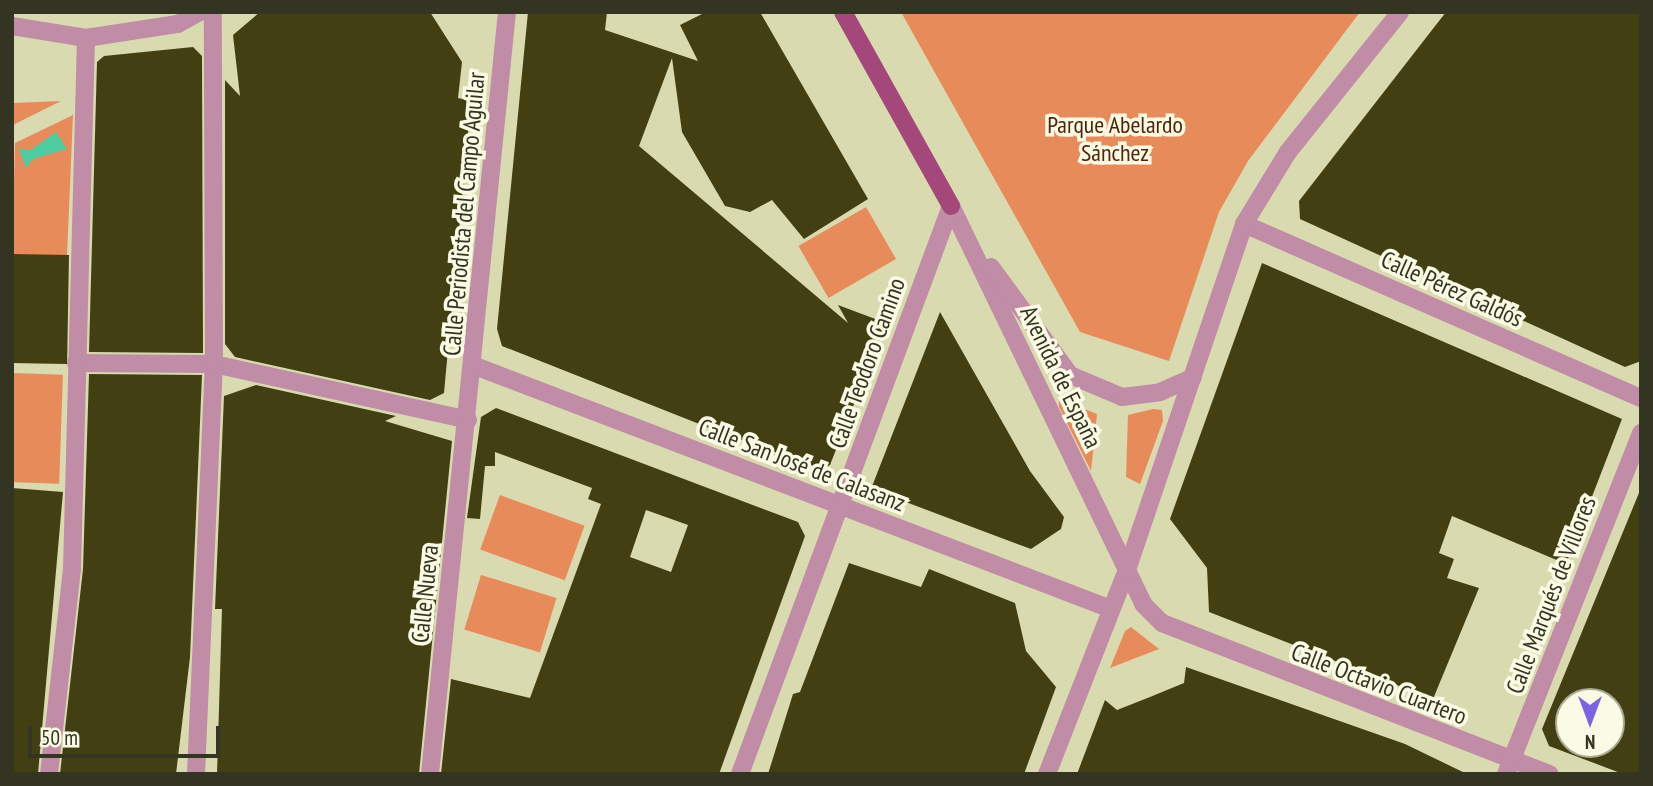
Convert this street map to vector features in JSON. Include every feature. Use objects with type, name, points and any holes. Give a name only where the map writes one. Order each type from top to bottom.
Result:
[{"type":"main road","name":"Avenida de España","points":[[843,12],[951,206]]},
{"type":"street","points":[[12,25],[86,38],[178,24],[200,12]]},
{"type":"street","points":[[196,774],[214,364],[214,12]]},
{"type":"street","name":"Calle Periodista del Campo Aguilar","points":[[468,420],[507,12]]},
{"type":"street","points":[[1047,774],[1078,689],[1127,570],[1244,225],[1289,152],[1400,12]]},
{"type":"street","points":[[49,774],[72,569],[86,38]]},
{"type":"street","name":"Avenida de España","points":[[951,206],[1070,375],[1122,397],[1160,392],[1193,377]]},
{"type":"street","name":"Avenida de España","points":[[951,206],[1143,604],[1191,639]]},
{"type":"street","name":"Calle Teodoro Camino","points":[[740,774],[951,206]]},
{"type":"street","name":"Calle Pérez Galdós","points":[[1244,225],[1641,398]]},
{"type":"street","points":[[76,363],[214,364],[468,420]]},
{"type":"street","name":"Calle San José de Calasanz","points":[[475,366],[1111,609]]},
{"type":"street","name":"Calle Nueva","points":[[430,774],[468,420]]},
{"type":"street","name":"Calle Marqués de Villores","points":[[1509,767],[1641,433]]},
{"type":"street","name":"Calle Octavio Cuartero","points":[[1191,639],[1509,767],[1550,774]]},
{"type":"green space","name":"Parque Abelardo Sánchez","points":[[901,12],[1360,12],[1248,161],[1219,212],[1169,361],[1080,332]]},
{"type":"green space","points":[[61,101],[13,125],[13,103]]},
{"type":"green space","points":[[73,115],[67,255],[12,255],[15,143]]},
{"type":"green space","points":[[866,207],[896,259],[828,298],[798,246]]},
{"type":"green space","points":[[12,373],[63,375],[59,484],[12,482]]},
{"type":"green space","points":[[1059,399],[1097,414],[1091,471],[1059,407]]},
{"type":"green space","points":[[1153,409],[1162,410],[1163,421],[1140,484],[1126,477],[1128,415]]},
{"type":"green space","points":[[500,495],[585,526],[565,580],[480,550]]},
{"type":"green space","points":[[481,575],[557,598],[540,653],[464,630]]},
{"type":"green space","points":[[1131,627],[1159,649],[1110,668],[1125,631]]},
{"type":"shaded area","points":[[56,132],[67,149],[33,159],[26,168],[19,149],[31,150]]},
{"type":"building","points":[[260,12],[430,12],[462,62],[458,98],[471,101],[444,393],[430,400],[235,357],[225,344],[225,80],[240,96],[233,35]]},
{"type":"building","points":[[528,12],[607,12],[605,30],[698,61],[680,25],[706,12],[760,12],[868,199],[804,239],[772,200],[750,212],[725,206],[682,132],[672,58],[639,146],[848,323],[838,305],[886,323],[830,465],[822,469],[722,433],[502,346],[497,329]]},
{"type":"building","points":[[1446,12],[1641,12],[1641,361],[1625,367],[1300,219],[1299,201]]},
{"type":"building","points":[[193,47],[202,56],[203,353],[89,352],[97,62],[104,56]]},
{"type":"building","points":[[12,254],[69,255],[67,364],[12,363]]},
{"type":"building","points":[[1262,263],[1622,419],[1566,564],[1452,516],[1439,553],[1454,559],[1447,578],[1479,588],[1433,699],[1209,612],[1207,568],[1170,519]]},
{"type":"building","points":[[940,312],[1030,471],[1064,517],[1061,529],[1031,549],[871,489]]},
{"type":"building","points":[[89,374],[202,375],[190,657],[176,774],[60,774],[83,569]]},
{"type":"building","points":[[256,385],[396,416],[385,421],[452,441],[419,774],[217,774],[222,609],[215,609],[224,396]]},
{"type":"building","points":[[496,408],[798,522],[805,536],[719,774],[441,774],[451,679],[530,698],[601,504],[588,499],[592,488],[495,452],[495,466],[485,466],[480,519],[467,518],[481,417]],"holes":[[[646,510],[688,525],[671,572],[630,557]]]},
{"type":"building","points":[[12,488],[63,492],[38,774],[12,774]]},
{"type":"building","points":[[1641,488],[1641,774],[1623,774],[1581,758],[1625,758],[1625,688],[1559,688]]},
{"type":"building","points":[[849,563],[921,587],[929,569],[1015,603],[1026,651],[1056,687],[1024,774],[768,774],[793,694],[800,692]]},
{"type":"building","points":[[1186,667],[1405,744],[1467,774],[1077,774],[1105,700],[1117,710],[1150,697],[1184,683]]},
{"type":"building","points":[[1555,697],[1555,748],[1549,746],[1542,729]]}]
